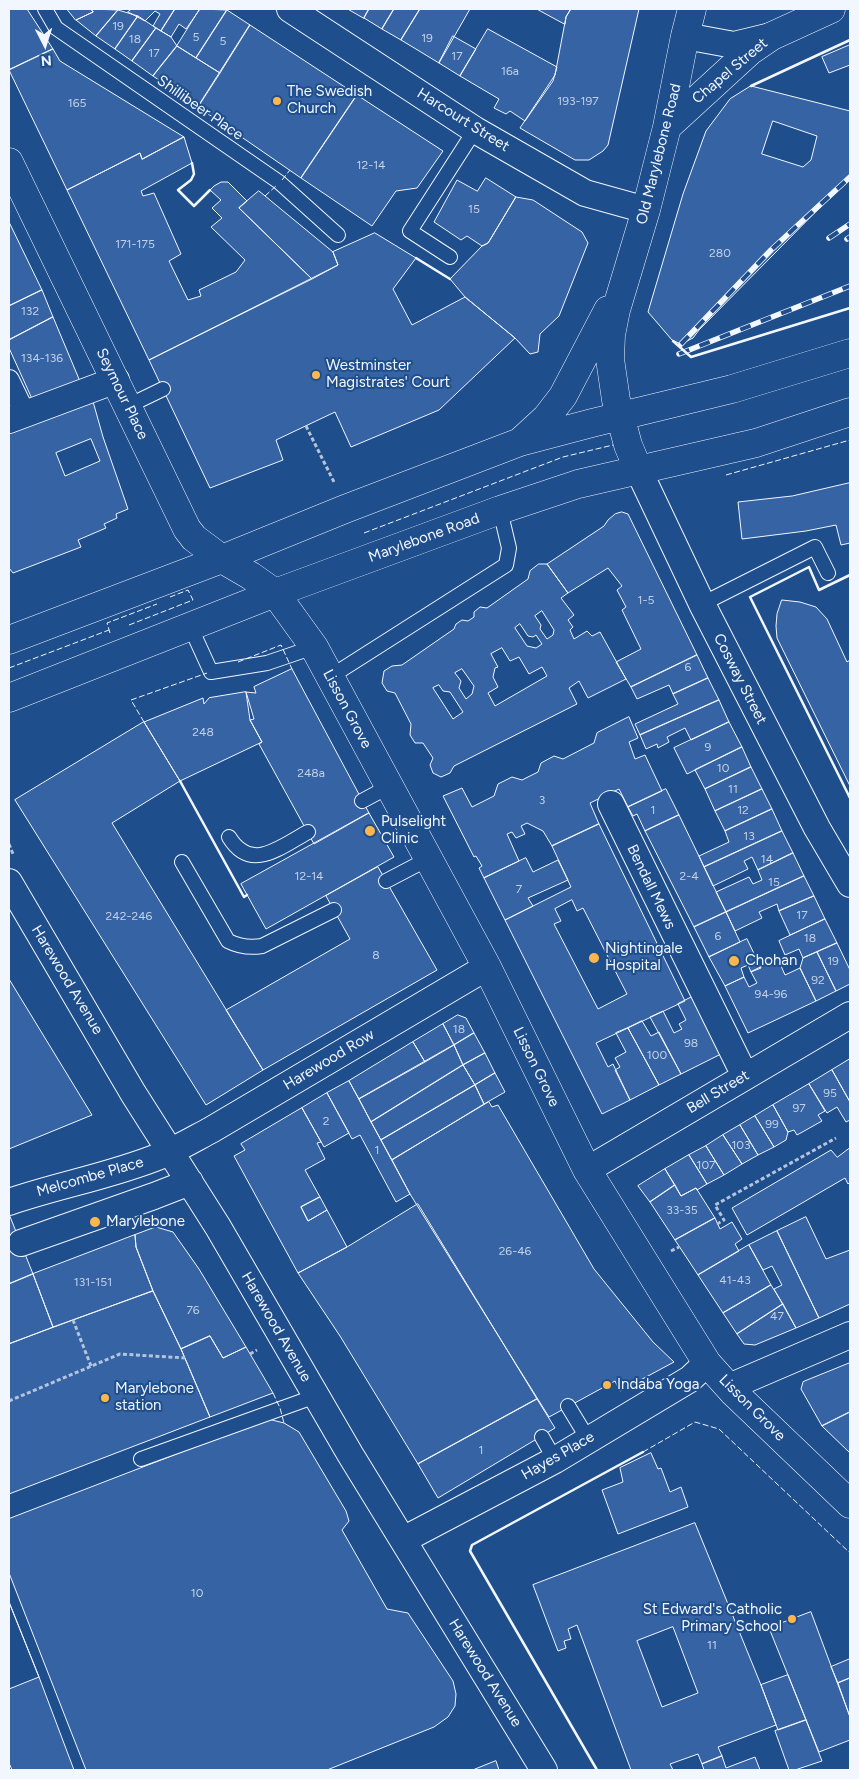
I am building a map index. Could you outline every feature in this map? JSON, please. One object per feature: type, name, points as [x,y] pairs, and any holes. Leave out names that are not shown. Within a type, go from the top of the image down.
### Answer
[{"type":"main road","name":"Old Marylebone Road","points":[[682,9],[685,36]]},
{"type":"main road","name":"Old Marylebone Road","points":[[638,469],[628,445],[620,416],[610,359],[611,335],[616,310],[646,210],[667,127],[692,9]]},
{"type":"main road","name":"Chapel Street","points":[[667,127],[750,51],[772,36],[831,9]]},
{"type":"main road","name":"Seymour Place","points":[[9,162],[190,534],[222,559],[258,580],[275,593]]},
{"type":"main road","name":"Old Marylebone Road","points":[[520,442],[546,418],[563,396],[629,270]]},
{"type":"main road","points":[[9,640],[520,442],[732,389],[850,353]]},
{"type":"main road","name":"Marylebone Road","points":[[9,698],[275,593],[500,510],[578,484],[756,443],[850,412]]},
{"type":"main road","name":"Lisson Grove","points":[[275,593],[314,647],[486,967],[587,1170],[707,1363],[729,1387],[850,1504]]},
{"type":"street","name":"Harcourt Street","points":[[290,9],[475,130],[586,193],[646,210]]},
{"type":"street","name":"Chapel Street","points":[[685,36],[734,45],[772,36]]},
{"type":"street","points":[[9,380],[17,416],[116,380]]},
{"type":"street","name":"Cosway Street","points":[[638,469],[702,604],[817,828],[850,884]]},
{"type":"street","name":"Bendall Mews","points":[[610,804],[745,1076]]},
{"type":"street","name":"Harewood Avenue","points":[[12,888],[128,1084],[190,1182],[316,1396],[544,1770]]},
{"type":"street","name":"Harewood Row","points":[[171,1151],[211,1130],[486,967]]},
{"type":"street","name":"Bell Street","points":[[587,1170],[850,1015]]},
{"type":"street","name":"Melcombe Place","points":[[9,1202],[138,1164],[171,1151]]},
{"type":"street","points":[[21,1243],[190,1182]]},
{"type":"street","points":[[729,1387],[850,1335]]},
{"type":"street","name":"Hayes Place","points":[[403,1540],[555,1460],[690,1379],[707,1363]]},
{"type":"lane","name":"Shillibeer Place","points":[[45,9],[56,28],[279,182],[338,235]]},
{"type":"lane","points":[[450,257],[410,231],[475,130]]},
{"type":"lane","points":[[128,406],[162,389]]},
{"type":"lane","points":[[330,677],[506,565],[509,548],[500,510]]},
{"type":"lane","points":[[702,604],[815,548],[828,573]]},
{"type":"lane","points":[[190,626],[211,672],[267,663],[314,647]]},
{"type":"lane","points":[[362,801],[388,787]]},
{"type":"lane","points":[[229,837],[235,848],[244,854],[255,856],[272,852],[308,832]]},
{"type":"lane","points":[[386,881],[428,859]]},
{"type":"lane","points":[[182,862],[228,941],[237,946],[254,948],[262,946],[334,910]]},
{"type":"lane","points":[[141,1459],[316,1396]]},
{"type":"lane","points":[[568,1406],[588,1439]]},
{"type":"lane","points":[[542,1436],[555,1460]]},
{"type":"path","points":[[306,426],[336,487]]},
{"type":"path","points":[[717,1224],[724,1220],[716,1205],[836,1138]]},
{"type":"path","points":[[73,1320],[91,1366]]},
{"type":"path","points":[[250,1354],[258,1350]]},
{"type":"path","points":[[9,1401],[120,1354],[185,1358]]},
{"type":"building","points":[[9,9],[27,9],[53,49],[9,70]]},
{"type":"building","points":[[67,9],[91,9],[93,12],[76,20]]},
{"type":"building","points":[[91,9],[118,10],[96,36],[76,20],[93,12]]},
{"type":"building","points":[[132,9],[175,9],[161,31],[153,26],[160,14],[155,11],[145,21],[128,12]]},
{"type":"building","points":[[175,9],[200,9],[186,29],[179,24],[171,37],[161,31]]},
{"type":"building","points":[[200,9],[227,10],[196,58],[177,46]]},
{"type":"building","points":[[348,9],[369,9],[364,18]]},
{"type":"building","points":[[369,9],[394,9],[382,29],[364,18]]},
{"type":"building","points":[[394,9],[420,9],[401,40],[382,29]]},
{"type":"building","points":[[420,9],[470,9],[439,63],[401,40]]},
{"type":"building","points":[[537,9],[571,9],[566,17],[565,24]]},
{"type":"building","points":[[571,9],[639,9],[608,145],[603,151],[589,160],[575,160],[520,128],[555,75],[566,17]]},
{"type":"building","points":[[118,10],[138,16],[115,49],[96,36]]},
{"type":"building","points":[[227,10],[250,25],[220,73],[196,58]]},
{"type":"building","points":[[138,16],[156,28],[132,61],[115,49]]},
{"type":"building","name":"The Swedish Church","points":[[250,25],[357,95],[301,178],[198,107]]},
{"type":"building","points":[[156,28],[171,37],[177,46],[153,76],[132,61]]},
{"type":"building","points":[[488,29],[557,67],[553,81],[525,121],[510,111],[506,114],[494,108],[499,99],[460,76]]},
{"type":"building","points":[[453,36],[476,49],[460,76],[439,63]]},
{"type":"building","points":[[850,45],[850,65],[829,73],[822,57]]},
{"type":"building","points":[[177,46],[220,73],[198,107],[153,76]]},
{"type":"building","points":[[53,49],[60,61],[184,137],[142,159],[140,153],[67,190],[9,70]]},
{"type":"building","points":[[751,86],[850,111],[850,173],[847,180],[693,338],[681,344],[672,340],[648,312],[683,194],[706,131],[730,99]],"holes":[[[773,121],[817,136],[811,160],[803,167],[762,154]]]},
{"type":"building","points":[[357,95],[443,151],[417,188],[396,191],[372,226],[301,178]]},
{"type":"building","points":[[184,137],[192,163],[141,191],[143,196],[154,193],[181,254],[169,261],[188,300],[201,296],[199,290],[236,272],[245,260],[211,227],[222,218],[212,208],[221,200],[210,190],[221,182],[228,182],[247,201],[239,208],[312,279],[149,360],[67,190],[140,153],[142,159]]},
{"type":"building","points":[[486,178],[516,197],[488,243],[482,246],[467,236],[461,240],[434,222],[457,180],[477,191]]},
{"type":"building","points":[[259,191],[333,252],[338,265],[312,279],[239,208]]},
{"type":"building","points":[[516,197],[533,200],[582,232],[588,243],[559,316],[540,334],[538,352],[530,354],[515,338],[465,297],[450,279],[482,246],[488,243]]},
{"type":"building","points":[[9,222],[42,290],[9,306]]},
{"type":"building","name":"Westminster Magistrates' Court","points":[[375,233],[416,258],[393,289],[412,325],[465,297],[515,338],[439,410],[351,447],[335,412],[276,440],[283,460],[210,488],[149,360],[338,265],[333,252]]},
{"type":"building","points":[[42,290],[53,317],[9,340],[9,306]]},
{"type":"building","points":[[53,317],[79,379],[78,384],[33,401],[9,348],[9,340]]},
{"type":"building","points":[[92,398],[103,437],[128,509],[116,514],[117,518],[104,524],[106,528],[78,540],[81,547],[13,573],[9,568],[9,430]],"holes":[[[91,439],[100,461],[65,476],[56,453]]]},
{"type":"building","points":[[850,483],[850,543],[841,545],[836,525],[806,531],[742,539],[738,502],[792,496]]},
{"type":"building","points":[[622,512],[628,514],[697,655],[631,687],[616,662],[641,649],[622,610],[626,607],[617,590],[622,586],[608,568],[568,593],[547,564],[604,526],[615,514]]},
{"type":"building","points":[[539,564],[547,564],[568,593],[561,598],[574,615],[568,620],[573,627],[570,630],[574,639],[587,631],[592,636],[600,632],[626,679],[588,698],[579,681],[569,688],[577,704],[454,766],[450,773],[441,777],[433,773],[430,765],[433,758],[423,743],[415,743],[410,735],[411,724],[395,693],[387,691],[382,683],[384,671],[392,666],[402,665],[454,629],[456,624],[462,620],[468,621],[474,617],[474,612],[480,607],[487,608],[528,579],[530,571]],"holes":[[[542,611],[554,630],[553,635],[547,639],[540,629],[541,625],[535,616]],[[520,624],[528,636],[533,637],[536,635],[542,644],[536,648],[527,646],[515,628]],[[502,648],[510,661],[519,657],[529,674],[542,667],[547,676],[495,706],[488,693],[498,687],[493,677],[495,668],[498,667],[491,654]],[[462,669],[474,686],[472,694],[466,699],[459,688],[461,681],[455,673]],[[439,685],[443,691],[450,692],[463,712],[453,719],[433,688]]]},
{"type":"building","points":[[782,600],[800,602],[816,607],[827,619],[847,662],[850,660],[850,786],[777,638],[777,614]]},
{"type":"building","points":[[697,655],[708,678],[673,694],[669,685],[637,699],[631,687]]},
{"type":"building","points":[[292,669],[369,813],[314,844],[259,744],[262,742],[250,720],[254,719],[246,692],[256,693],[254,687]]},
{"type":"building","points":[[708,678],[719,700],[640,735],[635,724],[678,704],[673,694]]},
{"type":"building","points":[[246,692],[250,720],[262,742],[180,781],[144,722],[203,698],[204,704],[209,698]]},
{"type":"building","points":[[719,700],[729,722],[691,740],[685,728],[667,737],[669,742],[658,748],[657,744],[646,749],[640,735]]},
{"type":"building","points":[[629,717],[638,738],[629,742],[635,759],[645,755],[662,791],[628,807],[619,789],[590,803],[599,824],[552,846],[543,831],[527,823],[521,826],[525,834],[516,838],[512,832],[507,834],[519,861],[484,878],[479,868],[482,866],[476,856],[474,857],[443,796],[462,788],[472,807],[494,796],[498,784],[512,777],[522,780],[538,772],[541,763],[554,756],[563,759],[594,743],[597,733]]},
{"type":"building","points":[[144,722],[180,781],[112,823],[263,1070],[206,1105],[15,800]]},
{"type":"building","points":[[729,722],[742,747],[687,774],[674,748]]},
{"type":"building","points":[[742,747],[751,767],[705,789],[695,770]]},
{"type":"building","points":[[751,767],[762,789],[715,811],[705,789]]},
{"type":"building","points":[[666,789],[679,815],[645,831],[637,814],[633,816],[628,807]]},
{"type":"building","points":[[762,789],[772,809],[725,831],[715,811]]},
{"type":"building","points":[[772,809],[782,831],[704,867],[699,856],[729,842],[725,831]]},
{"type":"building","points":[[369,813],[394,857],[266,929],[241,884]]},
{"type":"building","name":"Nightingale Hospital","points":[[679,815],[726,912],[694,927],[645,831]]},
{"type":"building","points":[[599,824],[685,1001],[596,1043],[608,1067],[613,1064],[630,1100],[602,1114],[505,920],[571,887],[552,846]],"holes":[[[572,900],[577,911],[583,908],[627,994],[598,1009],[554,924],[561,921],[555,909]]]},
{"type":"building","points":[[782,831],[793,853],[758,870],[752,857],[744,861],[748,869],[713,886],[704,867]]},
{"type":"building","points":[[793,853],[804,876],[726,912],[716,892],[749,877],[753,884],[762,880],[758,870]]},
{"type":"building","points":[[526,858],[533,872],[558,860],[568,880],[528,898],[533,906],[505,920],[484,878]]},
{"type":"building","points":[[378,867],[437,970],[263,1070],[226,1010],[350,939],[326,896]]},
{"type":"building","points":[[804,876],[814,896],[779,911],[777,904],[759,912],[762,918],[735,931],[726,912]]},
{"type":"building","points":[[814,896],[825,919],[790,935],[779,911]]},
{"type":"building","points":[[726,912],[740,942],[709,957],[694,927]]},
{"type":"building","points":[[825,919],[837,943],[803,958],[799,949],[785,955],[779,941]]},
{"type":"building","name":"Chohan","points":[[747,939],[761,968],[751,972],[748,965],[741,968],[744,977],[725,986],[709,957]]},
{"type":"building","points":[[837,943],[850,970],[850,984],[836,991],[817,952]]},
{"type":"building","points":[[817,952],[836,991],[816,1001],[800,968],[803,958]]},
{"type":"building","points":[[778,959],[785,975],[800,968],[816,1001],[748,1033],[725,986],[744,977],[749,987],[757,983],[751,972]]},
{"type":"building","points":[[9,979],[92,1115],[9,1149]]},
{"type":"building","points":[[692,997],[723,1053],[681,1074],[650,1017],[663,1011],[674,1033],[682,1029],[679,1024],[686,1020],[678,1004]]},
{"type":"building","points":[[458,1015],[466,1018],[474,1033],[454,1045],[443,1024]]},
{"type":"building","points":[[642,1021],[651,1036],[659,1032],[681,1074],[659,1085],[628,1028]]},
{"type":"building","points":[[443,1024],[454,1045],[425,1062],[413,1042]]},
{"type":"building","points":[[628,1028],[659,1085],[630,1100],[615,1070],[620,1067],[615,1058],[626,1052],[616,1033]]},
{"type":"building","points":[[474,1033],[485,1053],[463,1065],[454,1045]]},
{"type":"building","points":[[413,1042],[425,1062],[359,1099],[349,1081]]},
{"type":"building","points":[[454,1045],[463,1065],[371,1122],[359,1099]]},
{"type":"building","points":[[485,1053],[495,1073],[475,1085],[463,1065]]},
{"type":"building","points":[[850,1059],[850,1102],[832,1070]]},
{"type":"building","points":[[463,1065],[475,1085],[381,1140],[371,1122]]},
{"type":"building","points":[[832,1070],[850,1102],[850,1120],[846,1122],[837,1107],[827,1113],[809,1084]]},
{"type":"building","points":[[495,1073],[505,1092],[484,1104],[475,1085]]},
{"type":"building","points":[[349,1081],[410,1194],[396,1202],[360,1135],[352,1139],[327,1093]]},
{"type":"building","points":[[809,1084],[825,1111],[818,1115],[822,1121],[797,1135],[794,1130],[788,1132],[773,1105]]},
{"type":"building","points":[[475,1085],[484,1104],[392,1160],[381,1140]]},
{"type":"building","points":[[327,1093],[349,1133],[324,1147],[302,1108]]},
{"type":"building","points":[[489,1102],[492,1107],[498,1105],[594,1269],[653,1342],[674,1362],[620,1391],[615,1381],[549,1417],[410,1194],[392,1160]]},
{"type":"building","points":[[773,1105],[788,1132],[786,1140],[774,1147],[755,1116]]},
{"type":"building","points":[[302,1108],[321,1142],[317,1143],[325,1159],[305,1170],[320,1197],[301,1207],[308,1221],[327,1210],[347,1247],[298,1273],[234,1156],[245,1150],[241,1144]]},
{"type":"building","points":[[755,1116],[774,1147],[758,1155],[740,1125]]},
{"type":"building","points":[[740,1125],[758,1155],[742,1164],[723,1135]]},
{"type":"building","points":[[723,1135],[742,1164],[724,1175],[706,1146]]},
{"type":"building","points":[[706,1146],[724,1175],[707,1184],[689,1155]]},
{"type":"building","points":[[850,1148],[850,1182],[848,1184],[845,1178],[747,1235],[732,1208],[831,1150],[837,1157]]},
{"type":"building","points":[[689,1155],[707,1184],[681,1196],[665,1169]]},
{"type":"building","points":[[665,1169],[675,1185],[650,1202],[638,1186]]},
{"type":"building","points":[[675,1185],[681,1196],[696,1188],[715,1218],[675,1240],[650,1202]]},
{"type":"building","points":[[320,1197],[327,1210],[308,1221],[301,1207]]},
{"type":"building","points":[[418,1204],[537,1399],[418,1464],[340,1336],[298,1273],[347,1247]]},
{"type":"building","points":[[9,1214],[33,1274],[9,1284]]},
{"type":"building","points":[[806,1217],[826,1259],[850,1250],[850,1304],[819,1318],[777,1231]]},
{"type":"building","points":[[715,1218],[720,1229],[732,1222],[742,1239],[735,1244],[739,1251],[698,1275],[675,1240]]},
{"type":"building","points":[[156,1227],[173,1232],[199,1269],[246,1347],[223,1358],[210,1336],[181,1349],[153,1291],[136,1247],[135,1235]]},
{"type":"building","points":[[777,1231],[819,1318],[796,1328],[774,1289],[782,1285],[772,1266],[763,1270],[749,1245]]},
{"type":"building","points":[[135,1235],[136,1247],[153,1291],[53,1327],[33,1274]]},
{"type":"building","points":[[749,1245],[771,1285],[723,1313],[698,1275]]},
{"type":"building","points":[[33,1274],[53,1327],[9,1344],[9,1284]]},
{"type":"building","points":[[771,1285],[783,1304],[737,1334],[723,1313]]},
{"type":"building","name":"Marylebone station","points":[[153,1291],[181,1349],[210,1417],[9,1494],[9,1344]]},
{"type":"building","points":[[783,1304],[796,1328],[755,1345],[744,1344],[737,1334]]},
{"type":"building","points":[[210,1336],[223,1358],[246,1347],[273,1393],[210,1417],[181,1349]]},
{"type":"building","points":[[850,1363],[850,1412],[822,1426],[801,1389],[803,1382]]},
{"type":"building","points":[[537,1399],[555,1428],[438,1498],[418,1464]]},
{"type":"building","points":[[850,1412],[850,1453],[822,1426]]},
{"type":"building","points":[[268,1419],[284,1423],[299,1432],[346,1511],[349,1521],[342,1530],[387,1609],[408,1613],[453,1681],[456,1694],[455,1706],[448,1717],[434,1727],[327,1770],[86,1770],[9,1573],[9,1519]]},
{"type":"building","points":[[651,1453],[658,1469],[661,1468],[670,1492],[681,1487],[688,1507],[618,1534],[602,1490],[623,1482],[620,1468]]},
{"type":"building","points":[[695,1523],[776,1725],[718,1747],[722,1756],[702,1764],[698,1754],[670,1764],[673,1770],[631,1770],[577,1625],[568,1629],[571,1639],[564,1641],[566,1648],[558,1651],[533,1585]],"holes":[[[673,1627],[698,1693],[662,1707],[637,1641]]]},
{"type":"building","points":[[9,1602],[39,1677],[9,1689]]},
{"type":"building","points":[[9,1602],[74,1770],[12,1770],[9,1763]]},
{"type":"building","points":[[811,1612],[850,1717],[850,1740],[819,1752],[769,1628]]},
{"type":"building","points":[[850,1659],[850,1678],[838,1683],[831,1667]]},
{"type":"building","points":[[788,1675],[806,1720],[778,1730],[761,1685]]},
{"type":"building","points":[[850,1678],[850,1717],[838,1683]]},
{"type":"building","points":[[806,1720],[822,1761],[795,1770],[789,1770],[775,1731]]},
{"type":"building","points":[[722,1756],[726,1768],[755,1757],[760,1770],[704,1770],[702,1764]]},
{"type":"building","points":[[496,1761],[499,1770],[473,1770]]},
{"type":"railway","points":[[681,344],[771,250],[850,177]]},
{"type":"railway","points":[[829,238],[850,224]]},
{"type":"railway","points":[[679,354],[850,286]]},
{"type":"fence","points":[[282,180],[290,170]]},
{"type":"fence","points":[[265,196],[277,185]]},
{"type":"fence","points":[[726,475],[850,440]]},
{"type":"fence","points":[[364,533],[563,457],[613,445]]},
{"type":"fence","points":[[129,625],[193,600],[188,590],[170,597]]},
{"type":"fence","points":[[110,633],[107,623],[157,604]]},
{"type":"fence","points":[[9,668],[109,630]]},
{"type":"fence","points":[[238,662],[281,645],[292,669]]},
{"type":"fence","points":[[144,722],[131,700],[207,673]]},
{"type":"fence","points":[[273,1393],[284,1423]]},
{"type":"fence","points":[[643,1452],[695,1422],[719,1429],[850,1553]]},
{"type":"wall","points":[[751,86],[850,40]]},
{"type":"wall","points":[[192,163],[194,174],[191,180],[178,190],[194,206],[210,190]]},
{"type":"wall","points":[[416,258],[450,279]]},
{"type":"wall","points":[[673,341],[691,357],[850,308]]},
{"type":"wall","points":[[850,575],[819,590],[809,567],[750,597],[850,798]]},
{"type":"wall","points":[[180,781],[244,897],[247,895]]},
{"type":"wall","points":[[597,1770],[470,1551],[472,1545],[643,1452]]},
{"type":"place","name":"The Swedish Church","points":[[277,101]]},
{"type":"place","name":"Westminster Magistrates' Court","points":[[316,375]]},
{"type":"place","name":"Pulselight Clinic","points":[[370,831]]},
{"type":"place","name":"Nightingale Hospital","points":[[594,958]]},
{"type":"place","name":"Chohan","points":[[734,961]]},
{"type":"place","name":"Marylebone","points":[[95,1222]]},
{"type":"place","name":"Indaba Yoga","points":[[607,1385]]},
{"type":"place","name":"Marylebone station","points":[[105,1398]]},
{"type":"place","name":"St Edward's Catholic Primary School","points":[[792,1619]]}]
